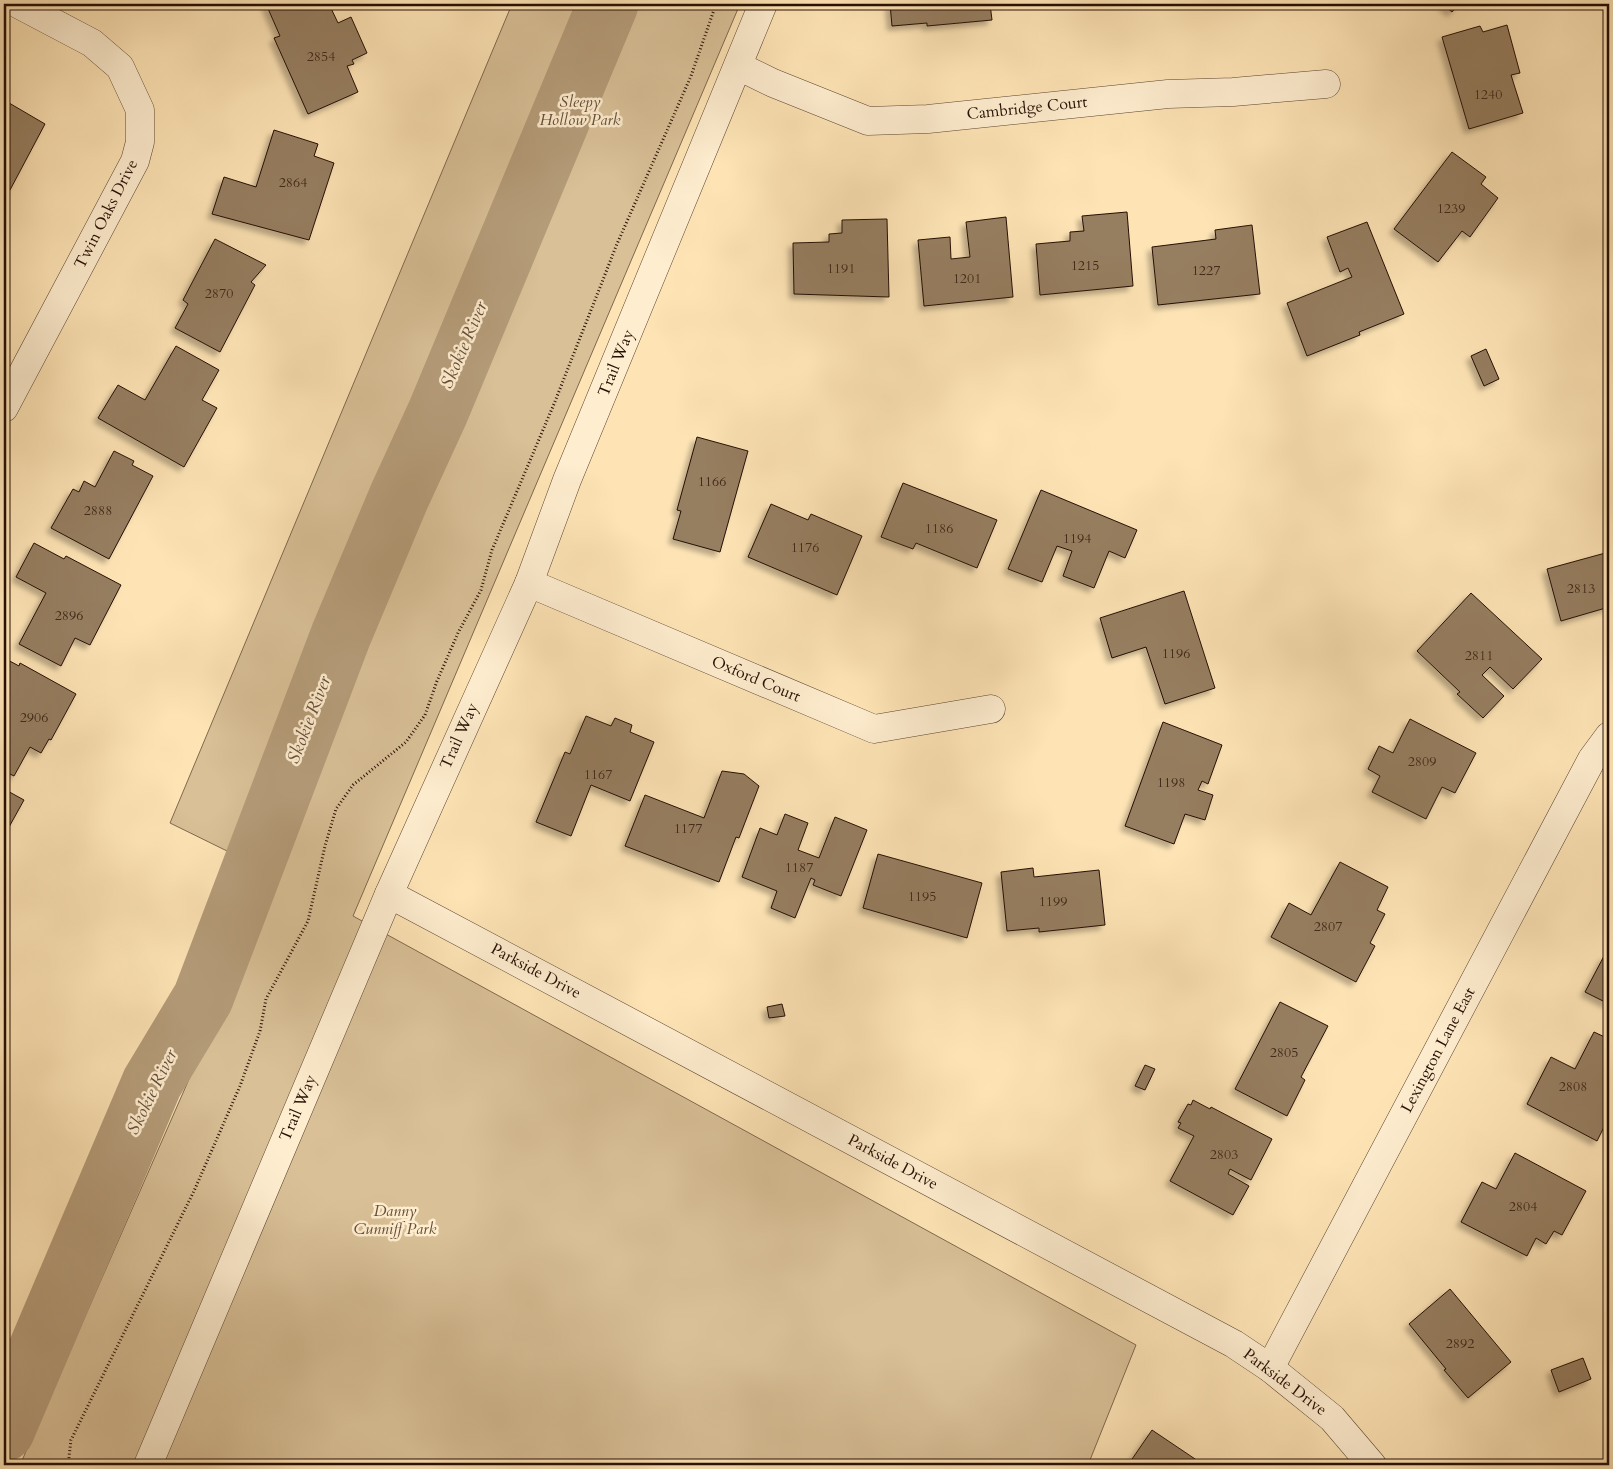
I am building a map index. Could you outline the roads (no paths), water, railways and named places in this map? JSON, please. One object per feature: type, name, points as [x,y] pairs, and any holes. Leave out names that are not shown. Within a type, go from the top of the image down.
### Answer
[{"type":"street","name":"Twin Oaks Drive","points":[[4,408],[135,161],[140,142],[140,110],[120,67],[92,43],[18,4]]},
{"type":"street","name":"Trail Way","points":[[148,1465],[389,894],[529,583],[567,480],[762,4]]},
{"type":"street","name":"Cambridge Court","points":[[738,66],[773,83],[868,120],[928,118],[1168,94],[1233,92],[1326,84]]},
{"type":"street","name":"Oxford Court","points":[[529,583],[874,729],[991,710]]},
{"type":"street","name":"Lexington Lane East","points":[[1270,1368],[1592,759],[1609,736]]},
{"type":"street","name":"Parkside Drive","points":[[389,894],[1234,1344],[1270,1368],[1332,1418],[1372,1465]]},
{"type":"waterway","name":"Skokie River","points":[[4,1431],[152,1083],[203,998],[341,635],[399,497],[438,412],[608,4]]},
{"type":"park label","name":"Sleepy Hollow Park","points":[[580,111]]},
{"type":"park label","name":"Danny Cunniff Park","points":[[395,1220]]}]
